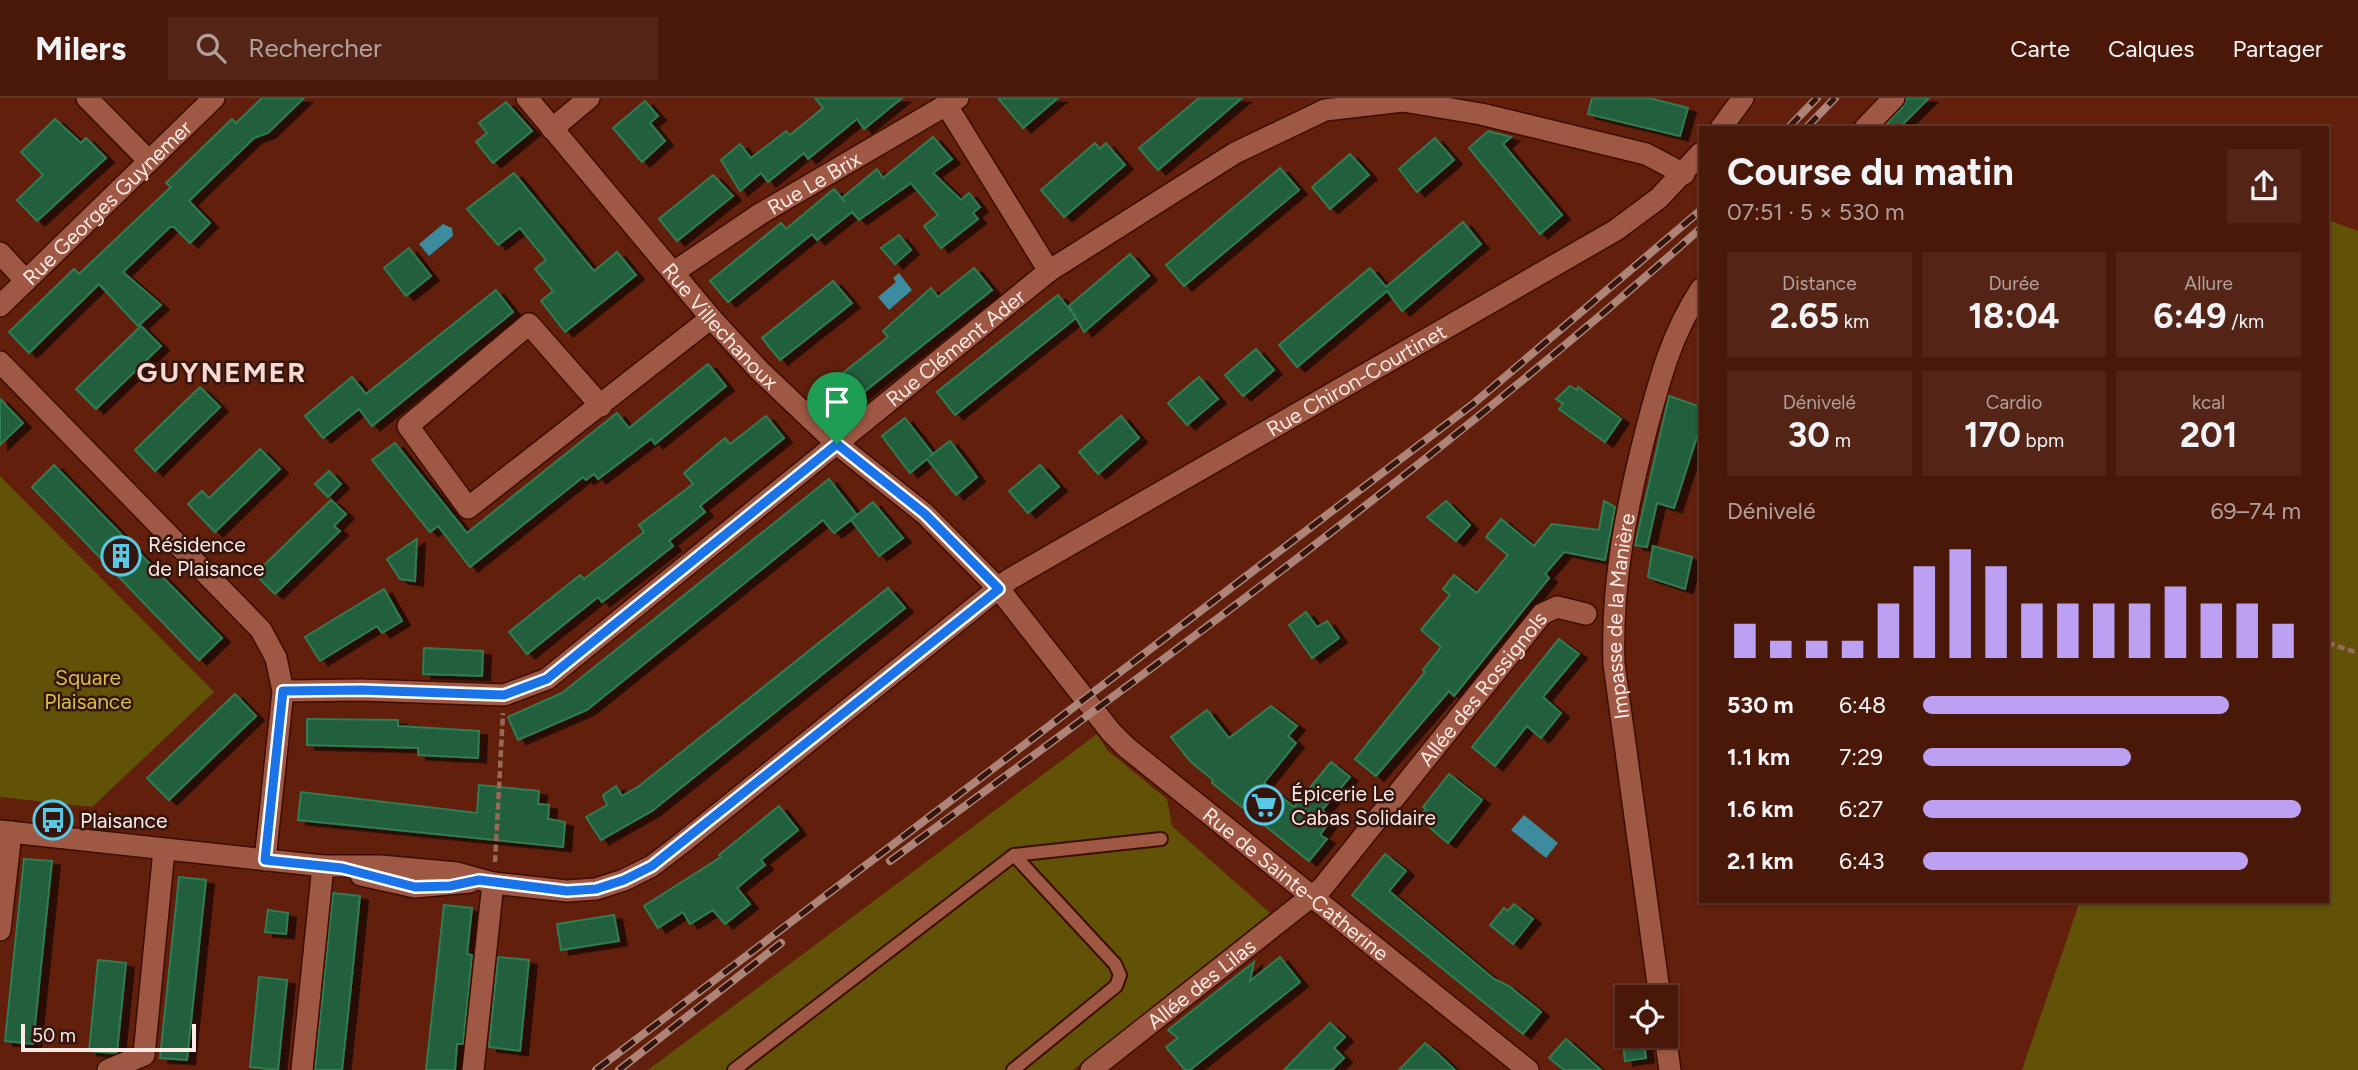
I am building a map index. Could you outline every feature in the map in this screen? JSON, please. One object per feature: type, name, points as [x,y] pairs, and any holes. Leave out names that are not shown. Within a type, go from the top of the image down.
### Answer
[{"type":"street","points":[[87,98],[149,161]]},
{"type":"street","name":"Rue Georges Guynemer","points":[[0,306],[214,98]]},
{"type":"street","name":"Rue Villechanoux","points":[[527,98],[711,318],[759,370],[837,444],[925,514],[999,589],[1076,687]]},
{"type":"street","points":[[552,129],[589,98]]},
{"type":"street","points":[[1722,126],[1743,98]]},
{"type":"street","points":[[1867,126],[1894,98]]},
{"type":"street","name":"Rue Clément Ader","points":[[283,691],[361,690],[504,695],[547,679],[1049,271],[1235,153],[1325,110],[1361,101],[1483,106],[1646,154],[1684,174]]},
{"type":"street","points":[[953,102],[1049,271]]},
{"type":"street","name":"Rue Le Brix","points":[[674,272],[760,214],[953,102]]},
{"type":"street","name":"Rue Chiron-Courtinet","points":[[6,831],[333,867],[380,866],[431,870],[457,873],[486,881],[567,891],[596,889],[624,880],[652,866],[999,589],[1077,538],[1616,230],[1659,198],[1699,155]]},
{"type":"street","points":[[0,253],[26,281]]},
{"type":"street","name":"Impasse de la Manière","points":[[1658,985],[1616,677],[1613,630],[1630,493],[1666,356],[1685,314],[1699,292]]},
{"type":"street","points":[[601,406],[529,324],[408,426],[468,508],[601,406],[711,318]]},
{"type":"street","points":[[0,362],[261,630],[275,658],[283,691],[265,860]]},
{"type":"street","name":"Allée des Rossignols","points":[[1312,897],[1542,614],[1557,607],[1586,614]]},
{"type":"street","name":"Rue de Sainte-Catherine","points":[[1076,687],[1126,747],[1517,1067]]},
{"type":"street","points":[[0,930],[6,831]]},
{"type":"street","points":[[108,1070],[144,1055],[164,850]]},
{"type":"street","points":[[302,1070],[333,867]]},
{"type":"street","points":[[473,1070],[486,881]]},
{"type":"street","name":"Allée des Lilas","points":[[1095,1068],[1312,897]]},
{"type":"street","points":[[1667,1048],[1670,1070]]},
{"type":"lane","points":[[734,1070],[1014,855],[1161,839]]},
{"type":"lane","points":[[1013,1070],[1116,986],[1120,975],[1115,964],[1014,855]]},
{"type":"path","points":[[2329,643],[2358,653]]},
{"type":"path","points":[[486,881],[504,695]]},
{"type":"green space","points":[[2329,220],[2358,231],[2358,1070],[2022,1070],[2079,903],[2329,903]]},
{"type":"green space","name":"Square Plaisance","points":[[0,476],[214,692],[92,807],[0,797]]},
{"type":"green space","points":[[1097,734],[1108,751],[1167,799],[1172,826],[1270,913],[1073,1070],[648,1070]]},
{"type":"water","points":[[443,224],[452,228],[453,236],[429,256],[419,244]]},
{"type":"water","points":[[899,273],[912,290],[889,310],[878,297],[896,282],[893,278]]},
{"type":"water","points":[[1524,815],[1558,843],[1546,858],[1511,830]]},
{"type":"building","points":[[262,98],[304,98],[268,133],[254,138],[189,201],[210,223],[190,243],[174,227],[170,227],[123,272],[161,305],[138,326],[99,284],[29,353],[9,332],[74,269],[79,274],[171,187],[166,183],[232,119],[236,123]]},
{"type":"building","points":[[815,98],[902,98],[864,129],[857,119],[808,159],[804,153],[768,182],[761,173],[740,191],[721,160],[740,144],[751,158],[786,131],[790,135],[823,108]]},
{"type":"building","points":[[998,98],[1058,98],[1023,128]]},
{"type":"building","points":[[1199,98],[1242,98],[1158,170],[1139,148]]},
{"type":"building","points":[[1592,98],[1649,98],[1688,108],[1680,136],[1588,114]]},
{"type":"building","points":[[1907,98],[1929,98],[1901,126],[1885,126],[1903,107]]},
{"type":"building","points":[[645,101],[658,116],[650,123],[665,141],[642,162],[613,128]]},
{"type":"building","points":[[506,102],[532,131],[493,163],[476,142],[487,133],[479,123]]},
{"type":"building","points":[[55,119],[81,143],[86,138],[106,158],[37,221],[17,200],[43,175],[21,152]]},
{"type":"building","points":[[1488,131],[1511,137],[1503,144],[1562,215],[1540,234],[1469,148]]},
{"type":"building","points":[[933,137],[952,159],[933,173],[961,200],[969,193],[980,207],[973,213],[978,219],[941,248],[924,226],[938,215],[911,183],[859,220],[852,212],[817,240],[812,234],[728,302],[710,281],[781,223],[786,229],[834,189],[845,202],[842,198],[877,169],[883,178]]},
{"type":"building","points":[[1435,138],[1454,160],[1417,192],[1399,169]]},
{"type":"building","points":[[1095,143],[1100,149],[1106,143],[1125,165],[1064,217],[1041,190]]},
{"type":"building","points":[[1350,154],[1369,175],[1330,209],[1312,187]]},
{"type":"building","points":[[1280,168],[1299,190],[1184,286],[1166,265]]},
{"type":"building","points":[[514,173],[594,271],[617,252],[636,275],[565,332],[541,301],[553,291],[535,269],[546,260],[520,228],[498,245],[467,209]]},
{"type":"building","points":[[713,175],[733,196],[677,241],[659,219]]},
{"type":"building","points":[[1463,222],[1481,244],[1402,311],[1387,291],[1297,367],[1279,345],[1370,268],[1386,287]]},
{"type":"building","points":[[899,235],[911,250],[895,264],[881,248]]},
{"type":"building","points":[[409,248],[431,276],[406,296],[384,268]]},
{"type":"building","points":[[1130,254],[1149,276],[1084,332],[1069,306]]},
{"type":"building","points":[[974,268],[992,290],[835,415],[818,393],[888,337],[883,331],[931,288],[938,297]]},
{"type":"building","points":[[833,281],[852,303],[780,360],[762,338]]},
{"type":"building","points":[[496,290],[513,312],[372,426],[359,409],[323,438],[305,416],[352,377],[366,394]]},
{"type":"building","points":[[1058,295],[1076,318],[955,415],[937,392]]},
{"type":"building","points":[[141,326],[161,346],[96,409],[76,389]]},
{"type":"building","points":[[1256,349],[1274,370],[1243,396],[1225,375]]},
{"type":"building","points":[[708,364],[726,386],[655,444],[651,439],[598,479],[594,474],[586,480],[583,477],[470,567],[438,526],[430,532],[372,460],[395,443],[467,533],[617,413],[629,428]]},
{"type":"building","points":[[1199,377],[1218,399],[1187,425],[1168,403]]},
{"type":"building","points":[[1570,386],[1577,390],[1578,387],[1621,419],[1605,442],[1559,409],[1563,404],[1556,399]]},
{"type":"building","points":[[200,387],[220,407],[155,471],[135,450]]},
{"type":"building","points":[[1669,396],[1699,406],[1699,430],[1674,508],[1657,503],[1647,547],[1635,545]]},
{"type":"building","points":[[0,399],[23,423],[0,445]]},
{"type":"building","points":[[766,416],[784,438],[700,506],[705,512],[669,541],[673,546],[602,602],[598,597],[527,654],[509,632],[580,575],[584,579],[644,532],[639,525],[693,484],[684,473],[725,438],[730,444]]},
{"type":"building","points":[[1121,416],[1139,438],[1098,474],[1079,452]]},
{"type":"building","points":[[905,418],[933,454],[950,441],[977,477],[956,495],[927,459],[910,473],[882,436]]},
{"type":"building","points":[[260,449],[280,469],[215,532],[188,504],[202,491],[209,498]]},
{"type":"building","name":"Résidence de Plaisance","points":[[54,465],[222,638],[199,660],[32,487]]},
{"type":"building","points":[[1040,465],[1059,487],[1028,513],[1009,491]]},
{"type":"building","points":[[329,471],[341,484],[328,497],[315,484]]},
{"type":"building","points":[[829,479],[857,515],[834,533],[823,520],[587,710],[518,740],[508,717],[562,693]]},
{"type":"building","points":[[331,500],[346,514],[334,526],[340,531],[275,594],[255,574]]},
{"type":"building","points":[[1446,501],[1470,525],[1456,541],[1427,517]]},
{"type":"building","points":[[1604,501],[1615,507],[1605,560],[1564,552],[1545,574],[1549,578],[1454,696],[1449,691],[1376,776],[1355,759],[1425,672],[1423,670],[1441,647],[1421,630],[1450,595],[1443,589],[1454,575],[1477,593],[1508,555],[1486,537],[1501,519],[1534,546],[1552,524],[1599,530]]},
{"type":"building","points":[[873,502],[903,538],[879,556],[851,520]]},
{"type":"building","points":[[417,539],[415,581],[400,579],[387,559]]},
{"type":"building","points":[[1653,546],[1692,557],[1685,589],[1648,577]]},
{"type":"building","points":[[888,588],[905,608],[652,811],[601,840],[586,817],[607,805],[603,795],[616,786],[622,796],[639,786]]},
{"type":"building","points":[[384,589],[402,621],[382,633],[377,626],[320,661],[305,637]]},
{"type":"building","points":[[1306,612],[1317,627],[1327,621],[1339,638],[1312,658],[1289,625]]},
{"type":"building","points":[[1559,639],[1579,654],[1543,697],[1561,713],[1541,738],[1527,726],[1495,766],[1472,747]]},
{"type":"building","points":[[424,648],[483,651],[482,676],[423,674]]},
{"type":"building","points":[[235,694],[256,716],[169,800],[147,778]]},
{"type":"building","points":[[1271,706],[1297,726],[1288,736],[1296,743],[1264,783],[1294,807],[1331,762],[1350,777],[1322,810],[1332,818],[1320,835],[1327,839],[1309,861],[1212,783],[1213,780],[1191,762],[1171,737],[1207,710],[1229,738]]},
{"type":"building","points":[[307,719],[398,720],[398,726],[479,731],[478,758],[418,755],[418,748],[307,745]]},
{"type":"building","points":[[1449,774],[1482,800],[1448,843],[1418,818],[1426,809],[1423,807]]},
{"type":"building","points":[[479,785],[539,791],[538,804],[549,805],[548,819],[565,822],[563,847],[298,820],[301,792],[477,813]]},
{"type":"building","points":[[779,806],[798,830],[761,860],[765,865],[737,888],[750,904],[725,924],[713,910],[690,924],[683,912],[658,928],[644,906],[721,857],[719,855]]},
{"type":"building","points":[[1385,854],[1406,871],[1389,891],[1494,979],[1509,986],[1541,1012],[1523,1034],[1352,895]]},
{"type":"building","points":[[24,859],[52,861],[33,1044],[5,1041]]},
{"type":"building","points":[[179,877],[206,880],[187,1060],[160,1058]]},
{"type":"building","points":[[333,893],[360,896],[351,986],[342,1070],[315,1070]]},
{"type":"building","points":[[1514,904],[1533,919],[1513,944],[1490,925],[1504,908],[1508,911]]},
{"type":"building","points":[[444,905],[472,908],[467,954],[472,955],[463,1044],[457,1044],[455,1070],[426,1070]]},
{"type":"building","points":[[268,910],[288,913],[286,934],[265,932]]},
{"type":"building","points":[[614,915],[619,941],[561,950],[557,924]]},
{"type":"building","points":[[498,957],[529,960],[520,1051],[489,1047]]},
{"type":"building","points":[[1280,957],[1300,982],[1190,1070],[1185,1070],[1166,1047],[1178,1038],[1168,1030],[1254,962],[1250,981]]},
{"type":"building","points":[[98,960],[126,963],[117,1052],[114,1053],[89,1051]]},
{"type":"building","points":[[259,977],[287,980],[278,1070],[250,1067]]},
{"type":"building","points":[[1330,1023],[1345,1037],[1334,1048],[1344,1058],[1332,1070],[1284,1070]]},
{"type":"building","points":[[1566,1039],[1601,1070],[1564,1070],[1549,1058]]},
{"type":"building","points":[[1425,1043],[1436,1052],[1455,1070],[1399,1070]]},
{"type":"building","points":[[1623,1048],[1645,1048],[1646,1058],[1625,1061]]},
{"type":"railway","points":[[1790,126],[1817,98]]},
{"type":"railway","points":[[1808,126],[1835,98]]},
{"type":"railway","points":[[596,1070],[1473,404],[1699,212]]},
{"type":"railway","points":[[890,861],[1200,632],[1405,475],[1505,395],[1699,230]]},
{"type":"railway","points":[[619,1070],[781,943]]},
{"type":"place","name":"Résidence de Plaisance","points":[[121,556]]},
{"type":"place","name":"Épicerie Le Cabas Solidaire","points":[[1264,805]]},
{"type":"place","name":"Plaisance","points":[[53,820]]},
{"type":"district","name":"GUYNEMER","points":[[222,372]]},
{"type":"route","points":[[837,444],[925,514],[999,589],[652,866],[624,880],[596,889],[567,891],[479,880],[450,886],[415,887],[342,868],[265,860],[283,691],[361,690],[504,695],[547,679],[837,444]]}]
